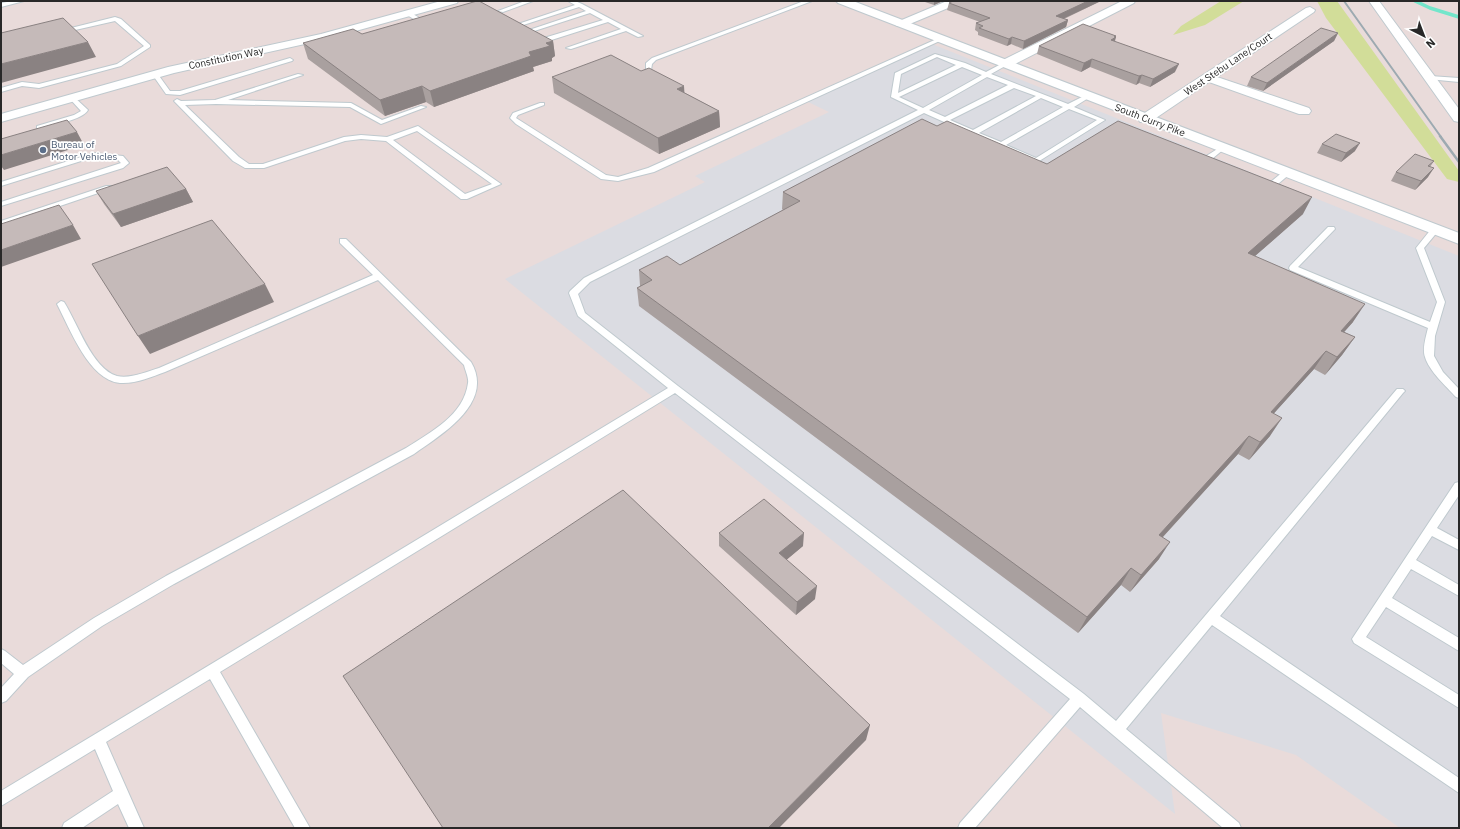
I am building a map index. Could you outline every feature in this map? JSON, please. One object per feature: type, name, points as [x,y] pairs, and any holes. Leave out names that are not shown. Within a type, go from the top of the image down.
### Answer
[{"type":"main road","name":"South Curry Pike","points":[[842,1],[1459,239]]},
{"type":"street","name":"Constitution Way","points":[[1,118],[155,74],[322,37],[453,1]]},
{"type":"street","points":[[901,24],[956,1]]},
{"type":"street","points":[[1005,64],[1130,1]]},
{"type":"street","points":[[1374,1],[1459,118]]},
{"type":"street","name":"West Stebu Lane/Court","points":[[1145,119],[1310,10]]},
{"type":"street","points":[[1209,78],[1304,110]]},
{"type":"lane","points":[[1,5],[20,1]]},
{"type":"lane","points":[[501,11],[530,1]]},
{"type":"lane","points":[[572,1],[640,36]]},
{"type":"lane","points":[[649,69],[649,63],[654,59],[809,1]]},
{"type":"lane","points":[[580,5],[512,27],[540,42],[608,20]]},
{"type":"lane","points":[[523,33],[591,11]]},
{"type":"lane","points":[[407,26],[422,21],[410,14]]},
{"type":"lane","points":[[1,90],[22,84],[39,86],[119,65],[148,46],[119,20],[115,19],[53,34]]},
{"type":"lane","points":[[569,48],[626,29]]},
{"type":"lane","points":[[542,104],[515,114],[513,118],[518,123],[604,177],[618,179],[651,170],[941,39]]},
{"type":"lane","points":[[937,55],[1102,120],[1036,161],[894,97],[898,73],[937,55]]},
{"type":"lane","points":[[168,93],[188,92],[290,60]]},
{"type":"lane","points":[[894,97],[963,64]]},
{"type":"lane","points":[[1005,64],[923,110],[587,280],[574,294],[581,314],[675,388],[1079,698],[1234,828]]},
{"type":"lane","points":[[155,74],[168,93],[236,159],[248,166],[264,166],[344,139],[361,137],[388,139],[418,128],[497,184],[464,197],[388,139]]},
{"type":"lane","points":[[216,102],[300,75]]},
{"type":"lane","points":[[1430,78],[1459,80]]},
{"type":"lane","points":[[945,120],[1014,85]]},
{"type":"lane","points":[[973,133],[1041,96]]},
{"type":"lane","points":[[1001,145],[1088,96]]},
{"type":"lane","points":[[39,127],[76,116],[84,112],[85,110],[72,98]]},
{"type":"lane","points":[[180,103],[216,102],[351,105],[381,122],[423,107]]},
{"type":"lane","points":[[1212,170],[1203,166],[1203,162],[1222,148]]},
{"type":"lane","points":[[1,184],[94,155],[120,158],[125,163],[120,166],[1,204]]},
{"type":"lane","points":[[1256,188],[1269,187],[1287,173]]},
{"type":"lane","points":[[1,224],[118,185]]},
{"type":"lane","points":[[1331,229],[1293,268],[1432,327]]},
{"type":"lane","points":[[1435,230],[1420,248],[1441,302],[1432,327],[1429,356],[1440,374],[1459,395]]},
{"type":"lane","points":[[1,696],[23,673],[98,622],[170,580],[410,451],[446,427],[466,405],[473,382],[468,364],[343,241]]},
{"type":"lane","points":[[61,304],[93,362],[101,372],[114,379],[134,378],[162,370],[379,276]]},
{"type":"lane","points":[[1,799],[675,388]]},
{"type":"lane","points":[[1117,730],[1400,391]]},
{"type":"lane","points":[[1459,486],[1454,503],[1430,530],[1358,639],[1459,702]]},
{"type":"lane","points":[[1430,530],[1459,545]]},
{"type":"lane","points":[[1409,562],[1459,591]]},
{"type":"lane","points":[[1384,600],[1459,645]]},
{"type":"lane","points":[[1212,617],[1459,786]]},
{"type":"lane","points":[[1,655],[23,673]]},
{"type":"lane","points":[[212,670],[303,828]]},
{"type":"lane","points":[[965,828],[1079,698]]},
{"type":"lane","points":[[98,739],[137,828]]},
{"type":"lane","points":[[69,828],[121,794]]},
{"type":"shaded area","points":[[932,44],[1459,256],[1459,828],[1400,828],[1296,755],[1161,713],[1175,814],[505,279],[705,182],[695,176],[829,112],[806,101]]},
{"type":"green space","points":[[1221,1],[1244,1],[1205,25],[1173,35],[1181,26]]},
{"type":"green space","points":[[1317,1],[1337,1],[1459,171],[1459,182],[1447,179],[1326,18]]},
{"type":"building","points":[[477,1],[553,41],[546,43],[550,46],[529,52],[531,56],[430,91],[422,86],[380,100],[303,43],[353,29],[362,34]]},
{"type":"building","points":[[953,1],[1088,1],[1056,16],[1068,20],[1024,41],[1012,37],[1009,39],[979,28],[983,26],[976,23],[990,18],[949,3]]},
{"type":"building","points":[[63,18],[88,42],[1,64],[1,33]]},
{"type":"building","points":[[1083,24],[1116,36],[1111,40],[1179,64],[1153,79],[1142,75],[1139,76],[1092,59],[1084,63],[1039,46]]},
{"type":"building","points":[[1321,28],[1338,33],[1267,83],[1251,77]]},
{"type":"building","points":[[611,55],[641,71],[649,68],[684,86],[677,89],[719,111],[658,138],[552,77]]},
{"type":"building","points":[[922,119],[937,126],[947,121],[1047,164],[1118,121],[1312,197],[1248,253],[1365,304],[1341,331],[1355,337],[1337,357],[1326,351],[1271,412],[1282,418],[1260,442],[1249,436],[1159,535],[1170,542],[1141,575],[1131,568],[1087,617],[637,288],[652,280],[639,270],[667,256],[680,265],[800,201],[783,192]]},
{"type":"building","points":[[67,120],[77,132],[1,155],[1,139]]},
{"type":"building","points":[[1336,134],[1360,143],[1346,153],[1322,144]]},
{"type":"building","points":[[1415,154],[1434,161],[1428,166],[1434,168],[1421,181],[1396,172]]},
{"type":"building","points":[[167,167],[186,189],[113,214],[96,191]]},
{"type":"building","points":[[59,205],[73,225],[1,250],[1,224]]},
{"type":"building","points":[[212,220],[265,284],[138,336],[92,264]]},
{"type":"building","points":[[623,490],[870,725],[768,828],[443,828],[343,676]]},
{"type":"building","points":[[764,499],[804,533],[779,553],[817,586],[797,602],[719,533]]},
{"type":"waterway","points":[[1415,1],[1430,8],[1459,17]]},
{"type":"railway","points":[[1344,1],[1441,137]]},
{"type":"railway","points":[[1440,136],[1459,162]]},
{"type":"place","name":"Bureau of Motor Vehicles","points":[[43,150]]}]
